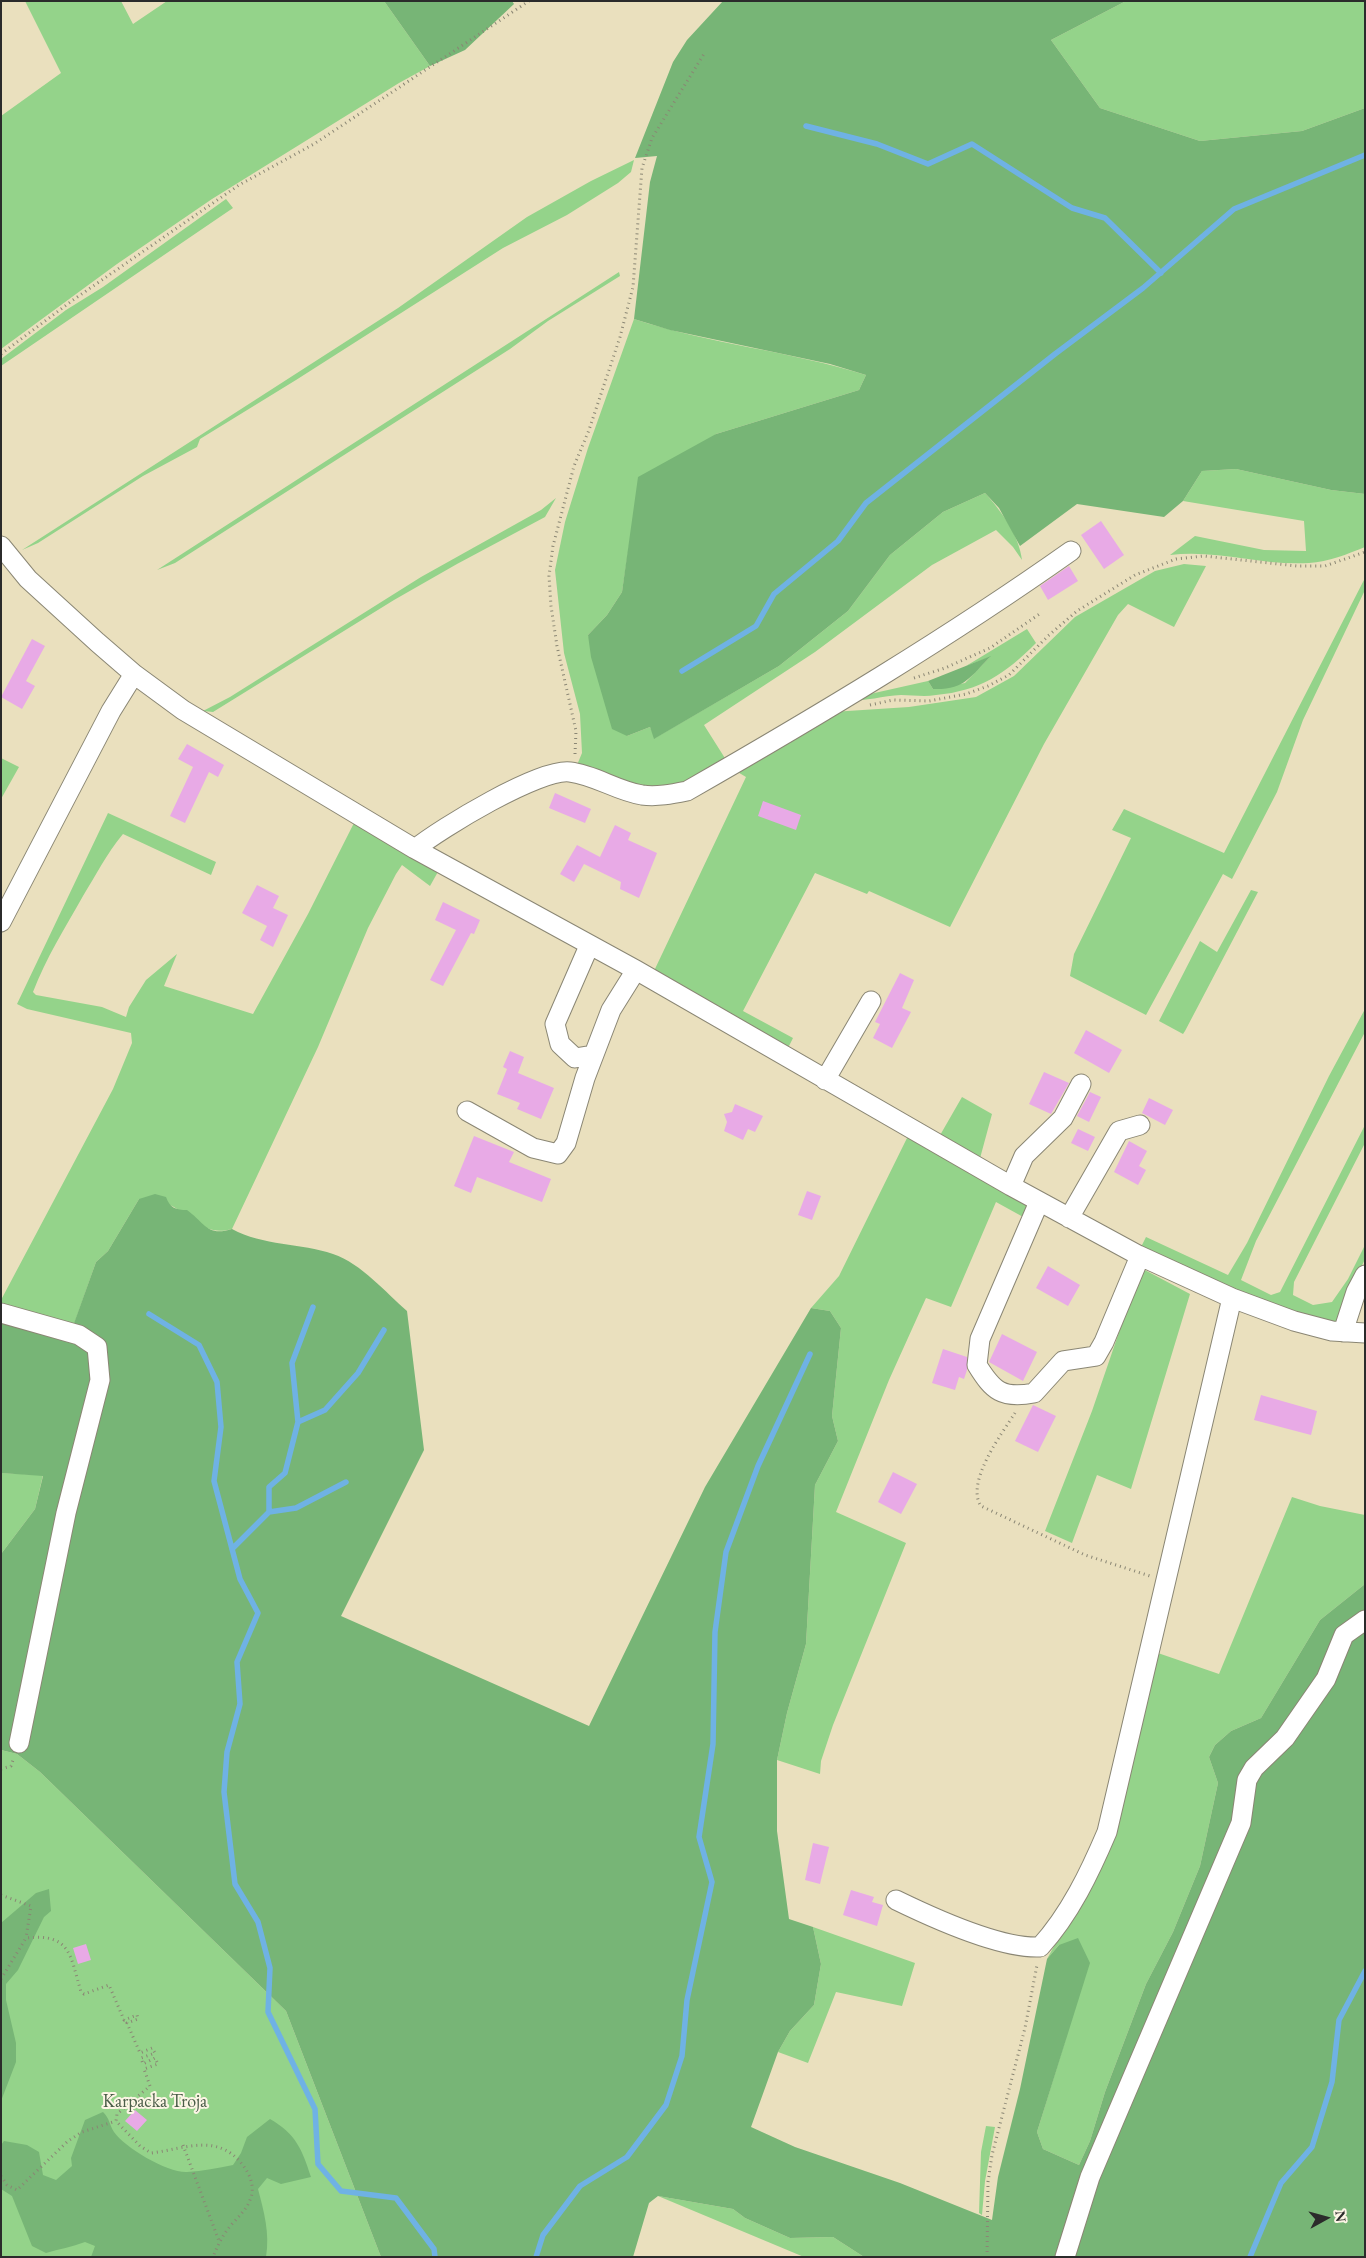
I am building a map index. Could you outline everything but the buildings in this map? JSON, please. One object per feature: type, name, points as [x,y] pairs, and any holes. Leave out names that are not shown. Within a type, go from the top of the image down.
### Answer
[{"type":"street","points":[[2,549],[28,579],[134,674],[183,710],[415,849],[589,946],[636,970],[1039,1202],[1140,1256],[1232,1298],[1294,1321],[1343,1332],[1365,1333]]},
{"type":"street","points":[[415,849],[432,836],[530,781],[556,771],[590,776],[640,795],[661,796],[687,791],[836,705],[1018,588],[1071,551]]},
{"type":"street","points":[[1,922],[111,711],[134,674]]},
{"type":"street","points":[[589,946],[555,1024],[560,1044],[575,1058],[593,1055]]},
{"type":"street","points":[[467,1111],[534,1148],[558,1154],[566,1143],[593,1055],[611,1010],[636,970]]},
{"type":"street","points":[[826,1080],[871,1001]]},
{"type":"street","points":[[1011,1186],[1024,1156],[1063,1118],[1081,1084]]},
{"type":"street","points":[[1069,1218],[1119,1131],[1140,1125]]},
{"type":"street","points":[[1039,1202],[980,1338],[976,1365],[990,1386],[1012,1396],[1034,1393],[1063,1361],[1096,1356],[1104,1342],[1140,1256]]},
{"type":"street","points":[[1343,1332],[1356,1292],[1365,1275]]},
{"type":"street","points":[[896,1900],[937,1920],[1022,1948],[1040,1947],[1053,1933],[1090,1872],[1107,1832],[1232,1298]]},
{"type":"street","points":[[1,1313],[79,1335],[98,1347],[100,1380],[66,1513],[19,1743]]},
{"type":"street","points":[[1064,2257],[1090,2177],[1241,1823],[1247,1780],[1254,1768],[1285,1738],[1322,1685],[1344,1635],[1365,1620]]},
{"type":"path","points":[[1,354],[73,300],[239,185],[321,139],[529,1]]},
{"type":"path","points":[[564,772],[575,756],[576,731],[557,646],[551,606],[549,576],[552,546],[574,466],[620,337],[633,287],[642,168],[652,138],[704,54]]},
{"type":"path","points":[[836,705],[870,706],[893,700],[929,701],[966,694],[988,686],[1009,675],[1048,636],[1077,611],[1135,575],[1176,559],[1204,556],[1297,566],[1325,566],[1365,552]]},
{"type":"path","points":[[912,679],[945,668],[990,648],[1041,613]]},
{"type":"path","points":[[1026,1394],[987,1457],[978,1481],[978,1500],[982,1506],[1085,1554],[1153,1577],[1166,1584]]},
{"type":"path","points":[[1,1895],[31,1906],[26,1938],[1,1979]]},
{"type":"path","points":[[26,1938],[44,1936],[59,1940],[66,1947],[81,1992],[84,1994],[108,1985],[124,2020],[137,2015],[138,2018],[127,2024],[140,2053],[152,2048],[154,2053],[141,2058],[143,2064],[155,2058],[158,2064],[144,2069],[150,2086],[117,2114],[116,2121]]},
{"type":"path","points":[[987,2257],[988,2182],[992,2156],[1025,2028],[1040,1947]]},
{"type":"path","points":[[116,2121],[140,2146],[151,2153],[183,2145],[197,2144],[231,2152],[250,2175],[252,2185],[251,2198],[245,2211],[219,2241],[213,2257]]},
{"type":"path","points":[[1,2176],[7,2185],[17,2190],[68,2141],[82,2132],[116,2121]]},
{"type":"path","points":[[183,2145],[219,2241]]},
{"type":"green space","points":[[25,1],[121,1],[133,24],[167,1],[384,1],[430,66],[399,83],[212,199],[117,264],[1,349],[1,116],[61,73]]},
{"type":"green space","points":[[384,1],[512,1],[514,4],[465,50],[430,66]]},
{"type":"green space","points":[[723,1],[1126,1],[1051,40],[1100,108],[1200,141],[1302,131],[1365,108],[1365,494],[1331,490],[1236,469],[1202,471],[1183,501],[1164,517],[1077,504],[1020,546],[999,508],[985,493],[943,512],[890,555],[848,611],[779,666],[654,739],[650,727],[627,736],[612,729],[591,657],[588,635],[607,615],[622,592],[638,477],[716,434],[859,390],[866,375],[830,364],[670,330],[634,319],[650,182],[657,156],[635,158],[673,62],[687,40]]},
{"type":"green space","points":[[1126,1],[1365,1],[1365,108],[1302,131],[1200,141],[1100,108],[1051,40]]},
{"type":"green space","points":[[634,160],[631,172],[618,183],[567,215],[503,248],[200,439],[197,447],[143,476],[38,543],[22,550],[398,308],[527,217],[591,181]]},
{"type":"green space","points":[[226,199],[233,208],[1,366],[1,359],[66,310],[103,287]]},
{"type":"green space","points":[[619,272],[620,276],[548,321],[510,349],[175,563],[157,570]]},
{"type":"green space","points":[[634,319],[692,335],[808,360],[866,375],[859,390],[716,434],[629,546],[622,592],[607,615],[588,635],[627,736],[650,727],[655,738],[779,666],[848,611],[890,555],[943,512],[985,493],[1009,524],[1022,560],[1013,547],[996,530],[932,565],[815,652],[704,725],[728,763],[672,788],[652,791],[577,765],[582,753],[580,714],[564,653],[555,570],[565,522],[588,448]]},
{"type":"green space","points":[[1236,469],[1331,490],[1365,494],[1365,547],[1331,559],[1309,563],[1274,562],[1205,554],[1170,555],[1195,536],[1264,550],[1306,551],[1304,521],[1183,501],[1202,471]]},
{"type":"green space","points":[[556,498],[545,517],[394,600],[213,712],[203,711],[230,697],[421,577],[541,510]]},
{"type":"green space","points":[[1184,564],[1206,566],[1174,627],[1128,604],[1118,615],[1044,744],[950,927],[869,891],[867,894],[815,873],[743,1011],[793,1038],[787,1050],[654,971],[746,777],[736,771],[832,712],[909,707],[976,697],[1014,676],[1075,617],[1155,571]]},
{"type":"green space","points":[[1365,578],[1365,590],[1303,720],[1277,792],[1232,879],[1223,874],[1146,1015],[1070,976],[1074,954],[1131,838],[1112,830],[1124,809],[1224,853]]},
{"type":"green space","points":[[1027,629],[1036,643],[1013,664],[979,685],[966,690],[932,696],[901,695],[847,701],[928,681],[933,689],[965,683],[990,657],[966,666]]},
{"type":"green space","points":[[991,656],[972,676],[960,685],[944,689],[933,689],[928,681]]},
{"type":"green space","points":[[1,758],[19,767],[1,799]]},
{"type":"green space","points":[[108,813],[216,862],[211,875],[123,834],[107,856],[83,896],[50,955],[33,992],[36,995],[102,1007],[126,1017],[129,1007],[146,980],[177,954],[164,986],[253,1014],[308,914],[355,821],[439,870],[430,886],[402,865],[396,874],[368,928],[318,1047],[232,1229],[222,1231],[206,1228],[170,1205],[139,1199],[108,1251],[96,1262],[73,1327],[1,1309],[1,1300],[113,1089],[132,1043],[131,1033],[27,1009],[17,1004]]},
{"type":"green space","points":[[1251,890],[1258,892],[1183,1034],[1159,1021],[1200,941],[1217,952]]},
{"type":"green space","points":[[1365,1009],[1365,1032],[1256,1241],[1241,1280],[1271,1295],[1280,1292],[1365,1125],[1365,1143],[1294,1282],[1293,1295],[1313,1305],[1332,1302],[1348,1279],[1365,1245],[1365,1259],[1335,1323],[1253,1303],[1140,1249],[1146,1237],[1228,1275],[1247,1243],[1329,1076]]},
{"type":"green space","points":[[962,1097],[992,1114],[979,1162],[939,1137]]},
{"type":"green space","points":[[908,1136],[1028,1204],[1025,1218],[996,1202],[951,1307],[926,1298],[889,1380],[836,1512],[906,1543],[833,1725],[821,1761],[820,1774],[777,1760],[787,1713],[806,1644],[815,1485],[838,1441],[832,1416],[841,1328],[830,1311],[811,1308],[839,1276]]},
{"type":"green space","points":[[155,1194],[166,1197],[169,1204],[174,1208],[187,1210],[212,1230],[224,1231],[232,1229],[256,1239],[321,1250],[344,1259],[354,1264],[373,1279],[407,1311],[424,1450],[341,1616],[589,1726],[705,1487],[811,1308],[830,1311],[841,1328],[832,1416],[838,1441],[815,1485],[806,1644],[787,1713],[777,1760],[777,1831],[789,1919],[813,1927],[821,1964],[814,2005],[790,2031],[778,2052],[751,2127],[795,2147],[900,2183],[992,2220],[998,2177],[1020,2089],[1047,1959],[1059,1945],[1078,1938],[1090,1963],[1037,2132],[1043,2149],[1079,2165],[1090,2141],[1105,2092],[1146,1984],[1173,1932],[1200,1866],[1218,1783],[1209,1757],[1215,1745],[1231,1731],[1261,1718],[1320,1620],[1365,1584],[1365,2257],[864,2257],[833,2237],[790,2238],[745,2218],[733,2209],[658,2196],[649,2203],[633,2257],[381,2257],[286,2011],[40,1772],[17,1754],[1,1750],[1,1554],[35,1509],[43,1476],[1,1473],[1,1309],[73,1326],[96,1262],[108,1251],[139,1199]]},
{"type":"green space","points":[[1141,1268],[1190,1294],[1131,1489],[1097,1475],[1072,1543],[1045,1531],[1092,1411]]},
{"type":"green space","points":[[1,1473],[43,1475],[35,1509],[1,1554]]},
{"type":"green space","points":[[1292,1497],[1320,1506],[1365,1515],[1365,1584],[1320,1620],[1261,1718],[1231,1731],[1215,1745],[1209,1757],[1218,1783],[1200,1866],[1173,1932],[1146,1984],[1105,2092],[1090,2141],[1079,2165],[1043,2149],[1037,2132],[1066,2038],[1059,1945],[1047,1959],[1091,1879],[1155,1652],[1219,1674]]},
{"type":"green space","name":"Karpacka Troja","points":[[1,1750],[17,1754],[40,1772],[286,2011],[381,2257],[1,2257]]},
{"type":"green space","points":[[49,1889],[51,1911],[44,1917],[18,1970],[6,1984],[6,2000],[16,2043],[16,2062],[1,2101],[1,1923],[36,1893]]},
{"type":"green space","points":[[813,1927],[915,1963],[902,2006],[836,1992],[808,2063],[778,2052],[790,2031],[814,2005],[821,1964]]},
{"type":"green space","points":[[103,2112],[114,2132],[127,2145],[158,2164],[187,2172],[233,2165],[241,2153],[247,2137],[270,2119],[286,2130],[301,2150],[311,2177],[281,2184],[267,2178],[258,2189],[267,2231],[266,2257],[91,2257],[95,2246],[85,2242],[46,2253],[32,2246],[12,2196],[1,2189],[1,2145],[4,2141],[27,2145],[39,2152],[43,2175],[56,2180],[72,2166],[71,2158],[85,2120]]},
{"type":"green space","points":[[986,2126],[995,2127],[985,2181],[982,2215],[979,2213],[981,2152]]},
{"type":"green space","points":[[658,2196],[733,2209],[745,2218],[790,2238],[833,2237],[864,2257],[804,2257]]},
{"type":"waterway","points":[[806,126],[877,144],[928,164],[972,144],[1072,208],[1105,218],[1161,273]]},
{"type":"waterway","points":[[682,671],[756,626],[774,594],[838,541],[866,503],[1055,354],[1143,288],[1234,209],[1365,155]]},
{"type":"waterway","points":[[232,1549],[269,1512],[269,1487],[285,1473],[298,1422],[292,1363],[313,1307]]},
{"type":"waterway","points":[[149,1314],[199,1345],[217,1382],[221,1427],[214,1481],[240,1579],[258,1613],[237,1662],[240,1704],[227,1752],[224,1792],[235,1884],[258,1922],[270,1968],[268,2012],[315,2109],[318,2164],[341,2191],[396,2198],[434,2249],[435,2257]]},
{"type":"waterway","points":[[298,1422],[325,1410],[358,1373],[384,1330]]},
{"type":"waterway","points":[[536,2257],[543,2235],[580,2186],[627,2157],[666,2105],[682,2056],[687,2000],[712,1882],[699,1837],[713,1744],[715,1632],[726,1552],[758,1466],[810,1354]]},
{"type":"waterway","points":[[269,1512],[296,1508],[346,1482]]},
{"type":"waterway","points":[[1250,2257],[1281,2183],[1312,2147],[1332,2082],[1339,2020],[1365,1971]]}]
